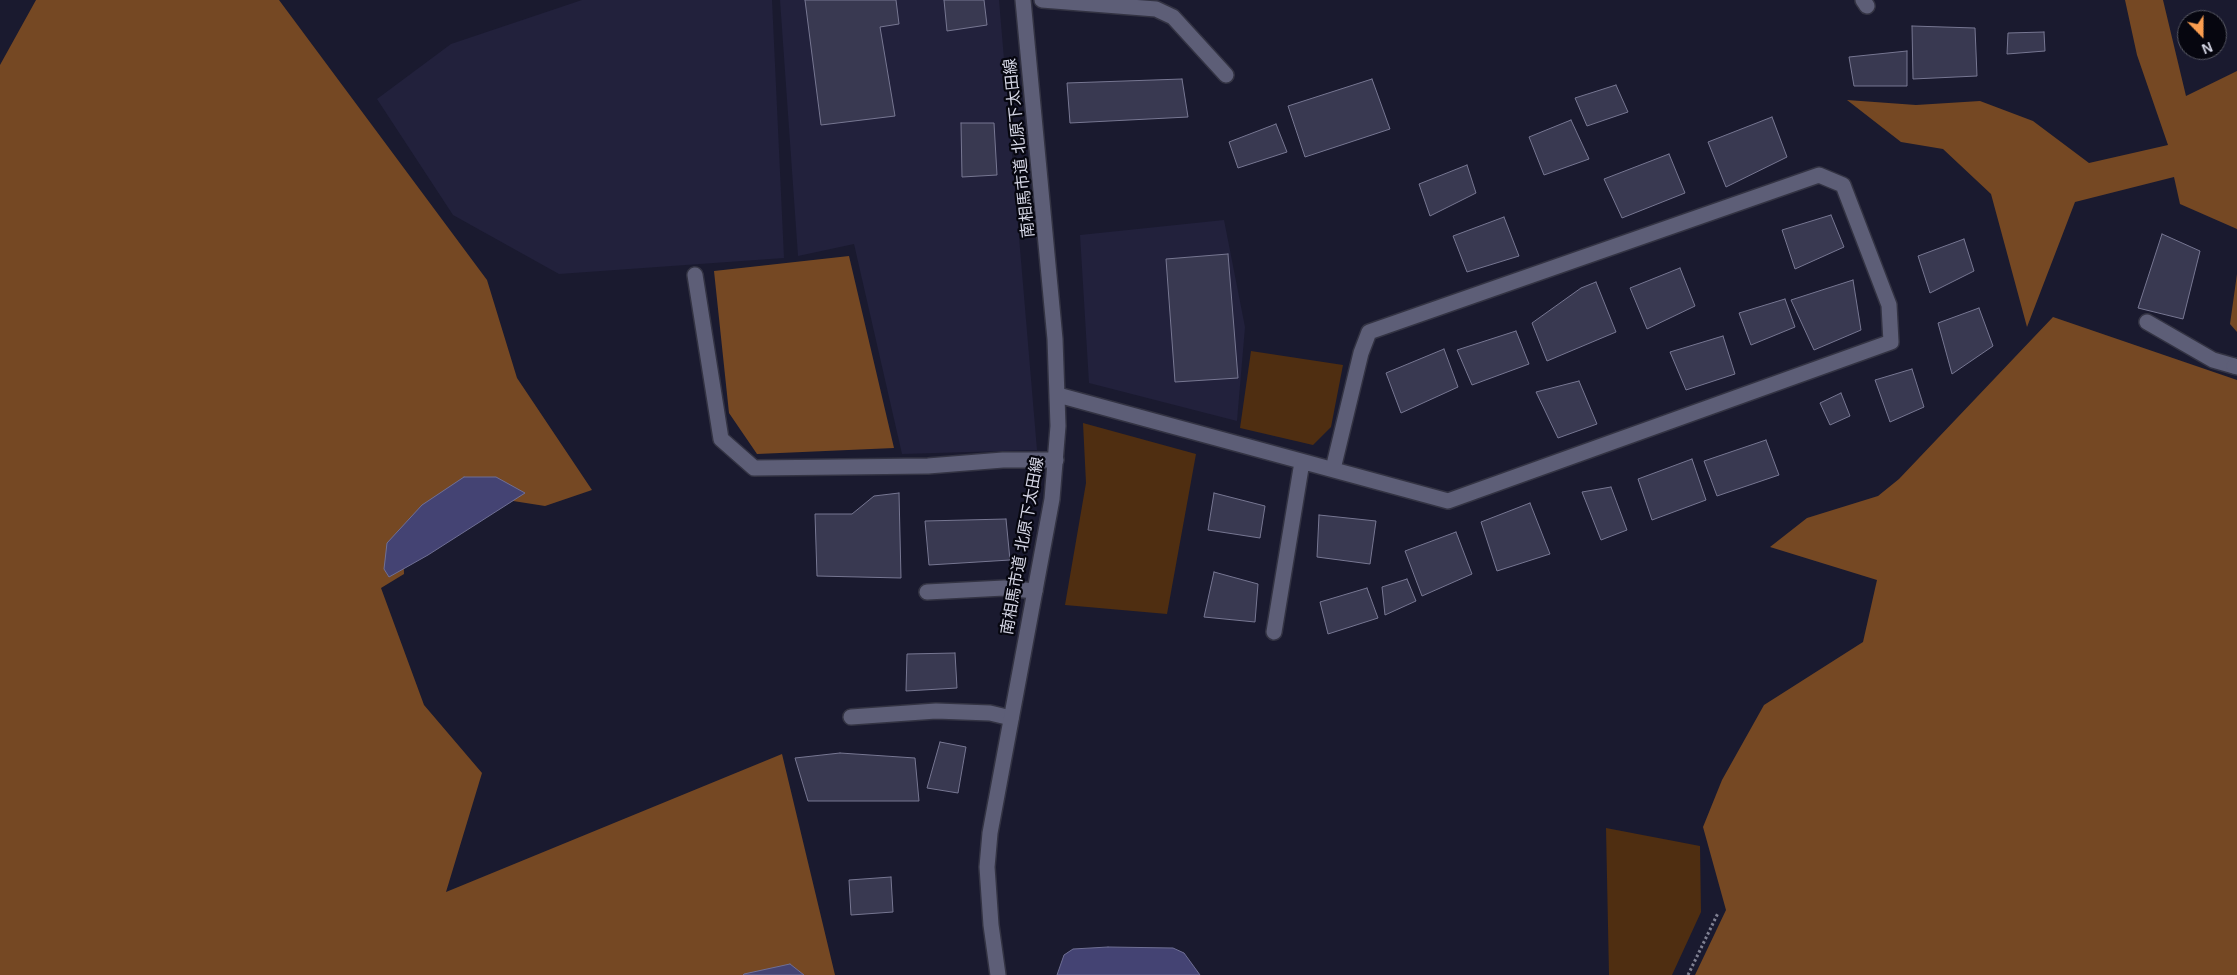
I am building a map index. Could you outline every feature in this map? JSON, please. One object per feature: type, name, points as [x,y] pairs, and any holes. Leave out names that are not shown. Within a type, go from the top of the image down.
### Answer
[{"type":"street","name":"南相馬市道 北原下太田線","points":[[998,975],[991,925],[987,867],[990,833],[1052,499],[1056,460],[1058,395],[1047,240],[1038,173],[1027,0]]},
{"type":"street","points":[[1042,0],[1156,9],[1173,17],[1226,75]]},
{"type":"street","points":[[1058,395],[1448,501],[1891,342],[1889,305],[1843,185],[1819,175],[1369,332],[1361,353],[1333,469]]},
{"type":"street","points":[[695,275],[721,439],[754,468],[928,466],[1003,460],[1056,460]]},
{"type":"street","points":[[2147,322],[2213,360],[2235,367]]},
{"type":"street","points":[[1274,632],[1302,462]]},
{"type":"street","points":[[927,592],[1004,588],[1035,591]]},
{"type":"street","points":[[850,717],[936,710],[990,713],[1011,718]]},
{"type":"path","points":[[1688,975],[1718,913]]},
{"type":"shaded area","points":[[36,0],[279,0],[487,280],[517,378],[592,490],[545,506],[475,495],[403,543],[404,574],[381,588],[424,705],[482,773],[446,892],[782,754],[835,975],[0,975],[0,65]]},
{"type":"shaded area","points":[[582,0],[772,0],[784,258],[559,274],[453,215],[377,99],[451,44]]},
{"type":"shaded area","points":[[780,0],[999,0],[1037,450],[902,454],[854,244],[798,256]]},
{"type":"shaded area","points":[[2125,0],[2163,0],[2186,96],[2237,71],[2237,229],[2180,204],[2174,177],[2075,202],[2027,327],[1991,194],[1943,149],[1901,142],[1847,100],[1916,105],[1980,101],[2033,121],[2089,163],[2168,145],[2137,55]]},
{"type":"shaded area","points":[[1224,220],[1245,327],[1237,421],[1089,383],[1080,235]]},
{"type":"shaded area","points":[[849,256],[894,448],[757,454],[729,413],[714,271]]},
{"type":"shaded area","points":[[2237,274],[2237,332],[2230,324]]},
{"type":"shaded area","points":[[2053,317],[2237,380],[2237,975],[1695,975],[1726,910],[1703,827],[1722,780],[1764,705],[1863,642],[1877,580],[1770,547],[1807,518],[1878,496],[1899,479]]},
{"type":"shaded area","points":[[1251,351],[1343,365],[1331,427],[1313,445],[1240,428]]},
{"type":"shaded area","points":[[1083,423],[1196,454],[1167,614],[1065,605],[1086,483]]},
{"type":"shaded area","points":[[464,477],[496,477],[525,493],[428,555],[389,577],[384,569],[387,543],[422,505]]},
{"type":"shaded area","points":[[1606,828],[1700,846],[1701,912],[1672,975],[1609,975]]},
{"type":"shaded area","points":[[1108,947],[1173,948],[1184,953],[1200,975],[1057,975],[1064,955],[1073,949]]},
{"type":"shaded area","points":[[790,964],[804,975],[743,975],[744,974]]},
{"type":"building","points":[[805,0],[896,0],[899,24],[880,27],[895,116],[821,125]]},
{"type":"building","points":[[944,0],[984,0],[987,25],[947,31]]},
{"type":"building","points":[[1912,26],[1975,28],[1977,76],[1913,79]]},
{"type":"building","points":[[2044,32],[2045,51],[2007,54],[2008,33]]},
{"type":"building","points":[[1907,51],[1907,86],[1854,86],[1849,57]]},
{"type":"building","points":[[1182,79],[1188,117],[1070,123],[1067,83]]},
{"type":"building","points":[[1372,79],[1390,129],[1305,157],[1288,106]]},
{"type":"building","points":[[1616,85],[1628,112],[1587,126],[1575,98]]},
{"type":"building","points":[[1772,117],[1787,157],[1726,187],[1708,142]]},
{"type":"building","points":[[1571,120],[1589,159],[1544,175],[1529,137]]},
{"type":"building","points":[[961,123],[994,123],[997,175],[962,177]]},
{"type":"building","points":[[1276,124],[1287,152],[1238,168],[1229,142]]},
{"type":"building","points":[[1669,154],[1685,193],[1622,218],[1604,179]]},
{"type":"building","points":[[1467,165],[1476,193],[1430,216],[1419,184]]},
{"type":"building","points":[[1831,215],[1844,247],[1795,269],[1782,230]]},
{"type":"building","points":[[1504,217],[1519,256],[1467,272],[1453,236]]},
{"type":"building","points":[[2162,234],[2200,251],[2183,319],[2138,308]]},
{"type":"building","points":[[1964,239],[1974,271],[1930,293],[1918,256]]},
{"type":"building","points":[[1228,254],[1238,378],[1175,382],[1166,259]]},
{"type":"building","points":[[1680,268],[1695,306],[1647,329],[1630,288]]},
{"type":"building","points":[[1853,280],[1861,330],[1814,350],[1791,300]]},
{"type":"building","points":[[1596,282],[1616,332],[1547,361],[1532,323],[1581,288]]},
{"type":"building","points":[[1785,299],[1795,327],[1751,345],[1739,313]]},
{"type":"building","points":[[1979,308],[1993,346],[1952,374],[1938,323]]},
{"type":"building","points":[[1516,331],[1529,364],[1472,385],[1457,350]]},
{"type":"building","points":[[1723,336],[1735,374],[1686,390],[1670,352]]},
{"type":"building","points":[[1444,349],[1458,387],[1401,413],[1386,373]]},
{"type":"building","points":[[1912,369],[1924,407],[1890,422],[1875,380]]},
{"type":"building","points":[[1579,381],[1597,424],[1558,438],[1536,392]]},
{"type":"building","points":[[1841,393],[1850,416],[1830,425],[1820,403]]},
{"type":"building","points":[[1766,440],[1779,475],[1717,496],[1704,461]]},
{"type":"building","points":[[1692,459],[1706,500],[1652,520],[1638,479]]},
{"type":"building","points":[[1611,487],[1627,530],[1601,540],[1582,492]]},
{"type":"building","points":[[899,493],[901,578],[817,576],[815,514],[852,514],[874,496]]},
{"type":"building","points":[[1214,493],[1265,506],[1260,538],[1208,530]]},
{"type":"building","points":[[1530,503],[1550,554],[1497,571],[1481,522]]},
{"type":"building","points":[[1319,515],[1376,521],[1370,564],[1317,557]]},
{"type":"building","points":[[1006,519],[1010,560],[929,565],[925,521]]},
{"type":"building","points":[[1456,532],[1472,574],[1422,596],[1405,551]]},
{"type":"building","points":[[1214,572],[1258,584],[1255,622],[1204,617]]},
{"type":"building","points":[[1407,579],[1416,601],[1385,615],[1382,587]]},
{"type":"building","points":[[1367,588],[1378,618],[1328,634],[1320,602]]},
{"type":"building","points":[[955,653],[957,688],[906,691],[907,654]]},
{"type":"building","points":[[940,742],[966,747],[958,793],[927,788]]},
{"type":"building","points":[[840,753],[915,758],[919,801],[808,801],[795,758]]},
{"type":"building","points":[[891,877],[893,912],[851,915],[849,880]]}]
